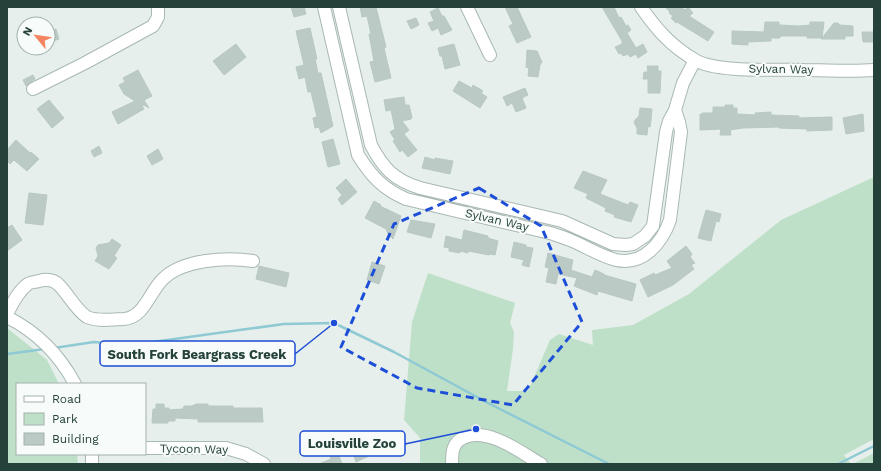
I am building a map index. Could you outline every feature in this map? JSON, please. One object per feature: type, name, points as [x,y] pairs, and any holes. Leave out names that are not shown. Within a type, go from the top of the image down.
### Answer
[{"type":"street","points":[[33,89],[152,26],[158,17],[158,7]]},
{"type":"street","points":[[466,7],[490,55]]},
{"type":"street","points":[[641,7],[654,27],[665,38],[695,60]]},
{"type":"street","points":[[325,13],[340,11]]},
{"type":"street","name":"Sylvan Way","points":[[340,11],[371,145],[378,160],[390,174],[409,185],[420,188],[562,220],[613,244],[633,244],[645,236],[653,226],[666,132],[669,121],[675,110],[683,83],[695,60],[714,66],[741,69],[874,70]]},
{"type":"street","name":"Sylvan Way","points":[[325,13],[358,155],[368,171],[380,184],[406,199],[550,233],[616,260],[624,261],[634,259],[650,251],[662,238],[670,220],[681,132],[675,110]]},
{"type":"street","points":[[595,252],[601,239]]},
{"type":"street","points":[[72,379],[52,350],[33,333],[7,315],[17,296],[28,284],[46,279],[57,284],[74,304],[88,317],[100,320],[127,318],[137,314],[163,278],[179,268],[211,259],[241,259],[253,261]]},
{"type":"street","points":[[452,464],[454,446],[459,440],[469,435],[477,434],[495,438],[541,464]]},
{"type":"street","name":"Tycoon Way","points":[[146,448],[226,448],[246,454],[264,464]]},
{"type":"highlighted area","points":[[479,188],[541,226],[582,322],[513,405],[417,388],[341,347],[394,224]]},
{"type":"green space","points":[[874,177],[874,439],[844,455],[851,464],[420,464],[420,438],[404,420],[412,322],[428,273],[515,303],[510,323],[514,332],[507,391],[528,391],[550,340],[559,334],[593,345],[592,330],[633,325],[689,294],[781,220]]},
{"type":"green space","points":[[7,328],[47,360],[58,383],[16,383],[16,455],[77,455],[78,464],[7,464]]},
{"type":"green space","points":[[874,453],[874,464],[853,464]]},
{"type":"building","points":[[291,7],[304,7],[306,14],[294,17]]},
{"type":"building","points":[[360,7],[376,7],[386,47],[384,48],[391,78],[375,82],[370,62],[374,61],[369,34],[371,34],[367,16],[362,17]]},
{"type":"building","points":[[505,7],[517,7],[531,37],[517,43],[509,26],[513,24]]},
{"type":"building","points":[[602,7],[614,7],[619,18],[621,17],[626,26],[628,25],[631,30],[627,33],[636,48],[643,44],[647,52],[638,58],[636,54],[630,57],[628,54],[623,56],[621,53],[619,54],[615,47],[622,44],[622,41]]},
{"type":"building","points":[[665,7],[681,7],[685,10],[688,7],[693,13],[689,16],[714,32],[708,41],[677,22],[676,23],[671,18],[673,16]]},
{"type":"building","points":[[438,8],[452,30],[441,35],[438,28],[432,31],[428,23],[434,21],[430,12]]},
{"type":"building","points":[[416,18],[419,25],[411,29],[407,21]]},
{"type":"building","points":[[765,22],[779,22],[779,25],[799,26],[810,25],[810,22],[824,22],[822,38],[807,38],[807,36],[780,36],[780,38],[771,38],[771,41],[748,42],[748,45],[732,44],[732,31],[764,32]]},
{"type":"building","points":[[834,23],[853,26],[853,36],[845,36],[845,39],[821,39]]},
{"type":"building","points":[[310,28],[317,59],[315,59],[318,73],[321,73],[333,126],[321,133],[319,127],[315,128],[313,118],[317,117],[311,92],[308,92],[305,77],[299,79],[296,67],[304,65],[296,31]]},
{"type":"building","points":[[56,29],[59,39],[56,40]]},
{"type":"building","points":[[862,32],[874,32],[874,42],[863,42]]},
{"type":"building","points":[[236,44],[246,57],[224,75],[213,61]]},
{"type":"building","points":[[454,44],[460,65],[445,69],[442,56],[440,56],[438,48]]},
{"type":"building","points":[[527,50],[537,51],[542,62],[538,77],[528,76],[529,68],[526,67]]},
{"type":"building","points":[[647,66],[658,66],[658,71],[661,71],[660,93],[648,93],[648,79],[643,79],[644,72],[648,72]]},
{"type":"building","points":[[138,70],[152,96],[144,100],[149,108],[144,105],[142,106],[144,109],[118,124],[112,112],[135,101],[124,94],[119,85],[125,82],[123,78]]},
{"type":"building","points":[[33,75],[35,79],[26,86],[23,80]]},
{"type":"building","points":[[459,81],[472,88],[473,85],[483,91],[481,93],[487,97],[480,108],[453,91]]},
{"type":"building","points":[[525,88],[528,95],[522,98],[526,108],[516,112],[512,103],[507,106],[503,97]]},
{"type":"building","points":[[404,97],[405,105],[409,105],[412,117],[411,119],[402,121],[409,130],[404,134],[417,150],[408,157],[402,150],[400,152],[393,141],[395,140],[390,132],[395,129],[391,110],[386,111],[384,100]]},
{"type":"building","points":[[49,100],[64,118],[52,128],[37,109]]},
{"type":"building","points":[[725,105],[733,105],[733,108],[737,108],[737,114],[755,115],[755,113],[771,112],[771,115],[799,116],[799,118],[832,117],[832,130],[807,131],[807,129],[779,127],[743,128],[730,130],[731,135],[720,135],[721,129],[700,130],[700,114],[713,113],[713,107],[725,107]]},
{"type":"building","points":[[640,108],[652,109],[650,127],[648,126],[647,135],[637,134],[637,128],[634,122],[639,116]]},
{"type":"building","points":[[863,114],[864,131],[846,134],[843,118]]},
{"type":"building","points":[[333,139],[340,164],[328,167],[322,142]]},
{"type":"building","points":[[16,140],[39,159],[27,171],[14,160],[10,164],[7,160],[7,150]]},
{"type":"building","points":[[99,146],[102,153],[94,157],[91,151]]},
{"type":"building","points":[[158,149],[163,159],[152,165],[147,156]]},
{"type":"building","points":[[425,157],[435,160],[435,158],[453,161],[450,174],[422,168]]},
{"type":"building","points":[[583,171],[607,180],[600,194],[628,205],[630,202],[638,205],[631,222],[614,217],[615,215],[605,211],[606,208],[586,198],[588,194],[574,188]]},
{"type":"building","points":[[346,179],[357,192],[342,205],[338,199],[342,195],[336,188]]},
{"type":"building","points":[[29,193],[47,195],[43,225],[25,223]]},
{"type":"building","points":[[374,201],[381,205],[380,206],[401,216],[393,239],[388,234],[386,229],[365,218]]},
{"type":"building","points":[[706,210],[721,214],[719,222],[716,221],[711,241],[698,238]]},
{"type":"building","points":[[411,220],[435,224],[431,238],[407,232]]},
{"type":"building","points":[[12,225],[22,240],[7,251],[7,228]]},
{"type":"building","points":[[464,230],[488,236],[488,238],[498,241],[495,255],[468,251],[468,253],[460,251],[460,253],[449,251],[449,248],[444,247],[446,236],[462,240]]},
{"type":"building","points":[[112,239],[121,245],[114,256],[117,258],[109,269],[95,261],[98,256],[96,248],[98,245],[109,243]]},
{"type":"building","points":[[514,242],[533,248],[529,267],[522,265],[524,260],[511,257]]},
{"type":"building","points":[[686,246],[692,254],[690,257],[695,263],[691,265],[694,269],[673,285],[648,297],[640,280],[654,273],[655,275],[672,268],[667,261]]},
{"type":"building","points":[[548,253],[573,260],[571,270],[592,277],[595,270],[604,275],[636,284],[632,301],[598,291],[597,295],[574,286],[577,278],[558,274],[556,284],[546,282],[549,268],[545,267]]},
{"type":"building","points":[[372,262],[385,266],[379,284],[367,280]]},
{"type":"building","points":[[259,266],[289,273],[286,287],[256,279]]},
{"type":"building","points":[[156,404],[164,404],[164,408],[169,408],[169,410],[183,409],[184,406],[192,406],[196,404],[208,404],[208,406],[233,406],[233,408],[262,408],[263,422],[198,422],[198,419],[175,418],[175,421],[168,421],[168,423],[152,423],[153,409],[156,409]]},
{"type":"building","points":[[332,438],[342,464],[319,464],[331,459],[325,441]]},
{"type":"building","points":[[365,446],[369,456],[356,462],[352,451]]},
{"type":"waterway","points":[[54,348],[94,342],[131,345],[284,324],[334,323],[394,352],[488,403],[609,464]]},
{"type":"waterway","points":[[7,354],[45,349]]},
{"type":"waterway","points":[[838,464],[874,446]]},
{"type":"place","name":"South Fork Beargrass Creek","points":[[334,323]]},
{"type":"place","name":"Louisville Zoo","points":[[476,429]]}]
